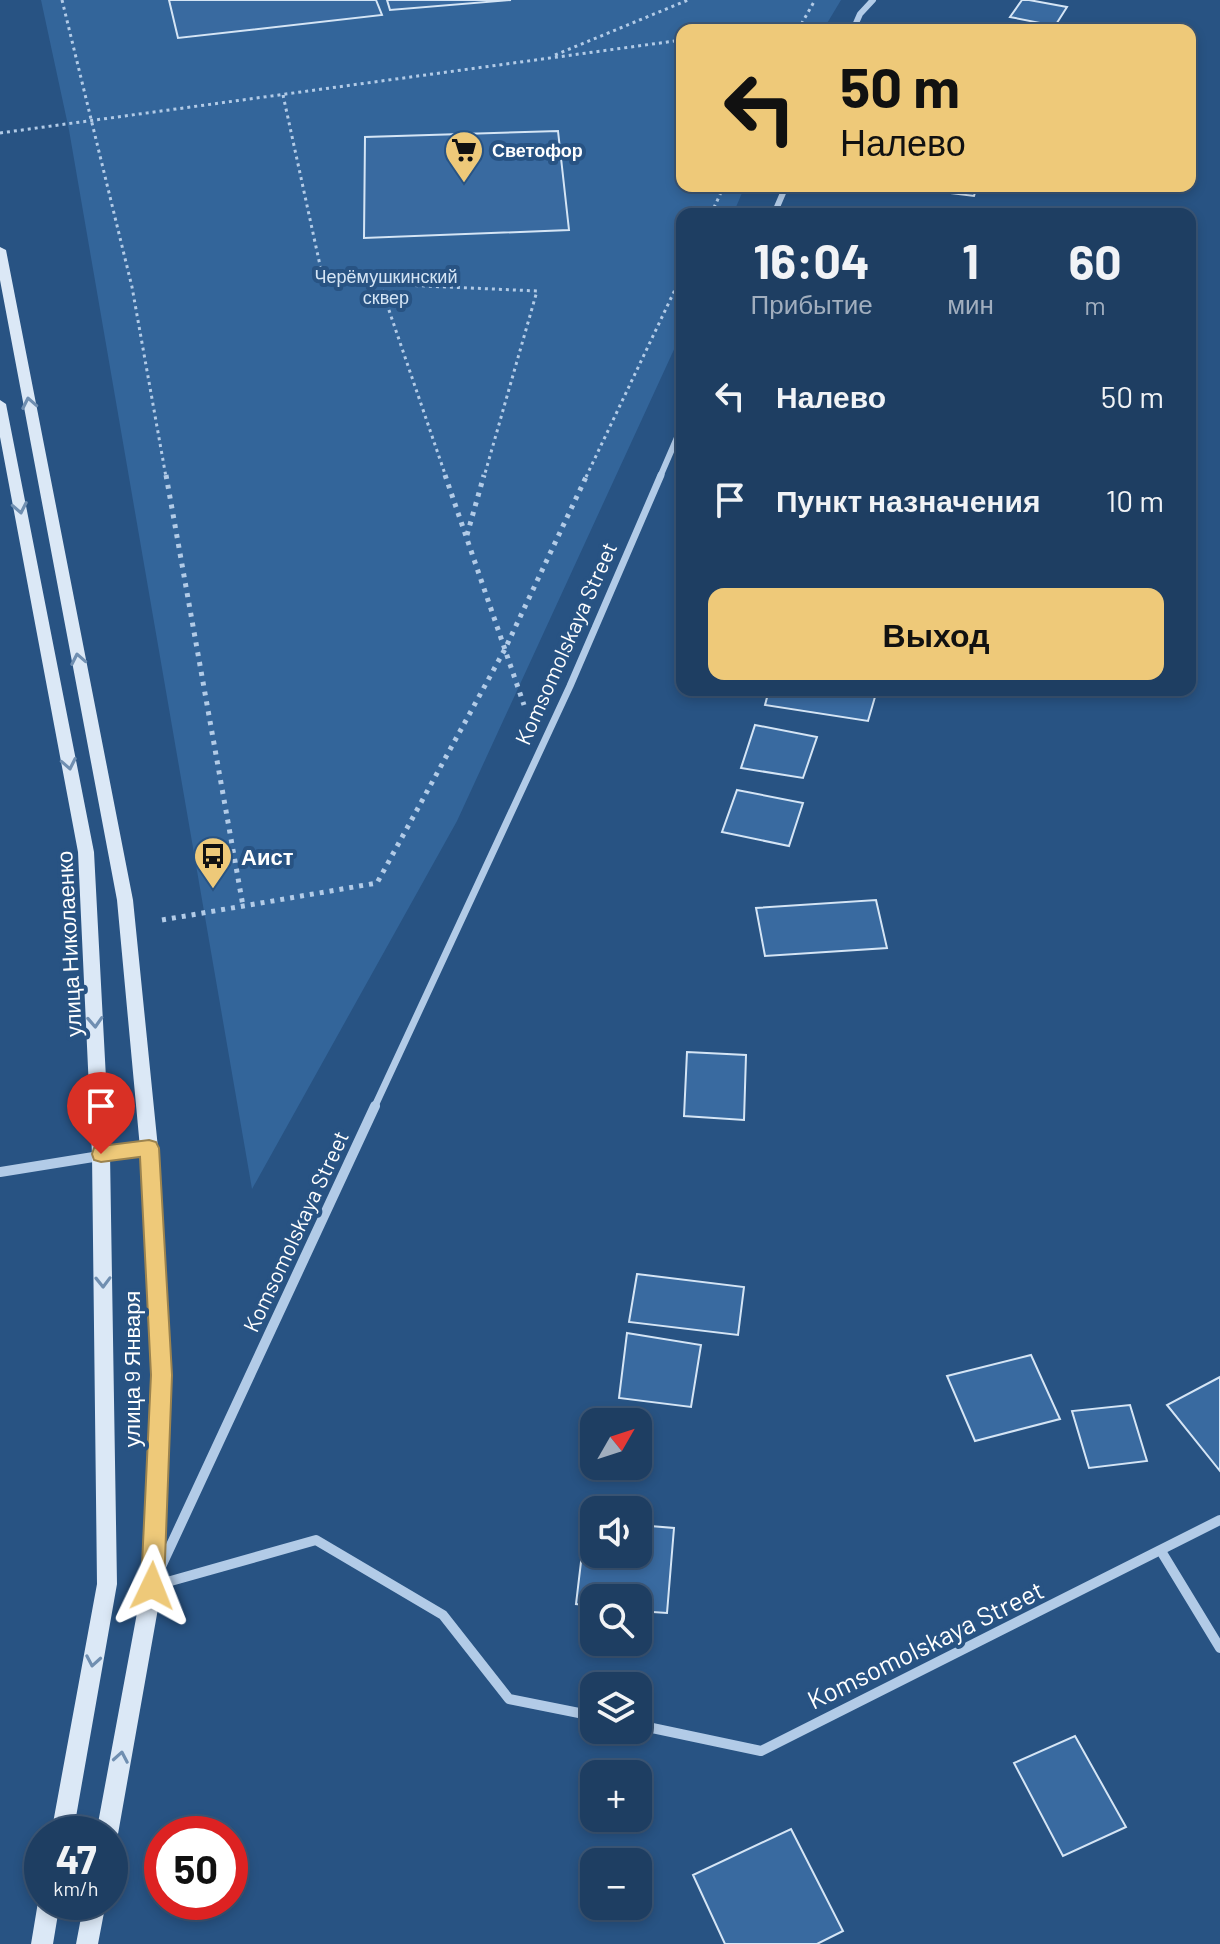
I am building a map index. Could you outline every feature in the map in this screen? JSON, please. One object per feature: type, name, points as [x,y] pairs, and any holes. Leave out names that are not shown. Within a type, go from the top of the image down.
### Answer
[{"type":"main road","name":"улица 9 Января","points":[[0,250],[125,900],[149,1148],[161,1375],[152,1586],[110,1816]]},
{"type":"main road","name":"улица Николаенко","points":[[0,404],[86,852],[101,1154],[107,1584],[65,1816]]},
{"type":"main road","points":[[42,1944],[46,1920]]},
{"type":"main road","points":[[87,1944],[92,1920]]},
{"type":"street","points":[[856,24],[873,0]]},
{"type":"street","name":"Komsomolskaya Street","points":[[152,1586],[570,686],[676,440]]},
{"type":"street","points":[[0,1172],[149,1148]]},
{"type":"street","name":"Komsomolskaya Street","points":[[652,1728],[761,1751],[1220,1520]]},
{"type":"street","points":[[152,1586],[316,1540],[443,1615],[509,1699],[580,1713]]},
{"type":"street","points":[[1161,1551],[1220,1648]]},
{"type":"path","points":[[62,0],[132,287],[243,906]]},
{"type":"path","points":[[546,59],[688,0]]},
{"type":"path","points":[[800,24],[815,0]]},
{"type":"path","points":[[0,133],[676,41]]},
{"type":"path","points":[[283,95],[323,279],[537,291],[467,535]]},
{"type":"path","points":[[380,284],[529,717]]},
{"type":"path","points":[[128,925],[377,883],[505,649],[676,288]]},
{"type":"green space","name":"Черёмушкинский сквер","points":[[41,0],[841,0],[827,24],[676,24],[676,192],[742,192],[736,208],[676,208],[676,345],[457,821],[252,1189],[69,130]]},
{"type":"building","points":[[169,0],[376,0],[382,15],[178,38]]},
{"type":"building","points":[[387,0],[511,0],[390,10]]},
{"type":"building","points":[[1022,0],[1067,7],[1056,24],[1010,17]]},
{"type":"building","name":"Светофор","points":[[558,131],[569,230],[364,238],[365,137]]},
{"type":"building","points":[[941,192],[975,192],[974,196]]},
{"type":"building","points":[[767,696],[875,696],[868,721],[765,705]]},
{"type":"building","points":[[755,725],[817,737],[803,778],[741,768]]},
{"type":"building","points":[[737,790],[803,803],[789,846],[722,832]]},
{"type":"building","points":[[876,900],[887,948],[765,956],[756,908]]},
{"type":"building","points":[[687,1052],[746,1055],[744,1120],[684,1116]]},
{"type":"building","points":[[637,1274],[744,1287],[738,1335],[629,1322]]},
{"type":"building","points":[[627,1333],[701,1345],[691,1407],[619,1398]]},
{"type":"building","points":[[1031,1355],[1060,1419],[975,1441],[947,1376]]},
{"type":"building","points":[[1220,1377],[1220,1471],[1167,1405]]},
{"type":"building","points":[[1130,1405],[1147,1461],[1089,1468],[1072,1411]]},
{"type":"building","points":[[652,1526],[674,1528],[667,1613],[652,1612],[652,1584],[580,1584],[580,1604],[576,1604],[580,1568],[652,1568]]},
{"type":"building","points":[[1075,1736],[1126,1827],[1063,1856],[1014,1763]]},
{"type":"building","points":[[791,1829],[843,1931],[817,1944],[725,1944],[693,1875]]},
{"type":"place","name":"Светофор","points":[[464,184]]},
{"type":"place","name":"Аист","points":[[213,890]]},
{"type":"route","points":[[101,1154],[149,1148],[161,1375],[152,1586]]}]
